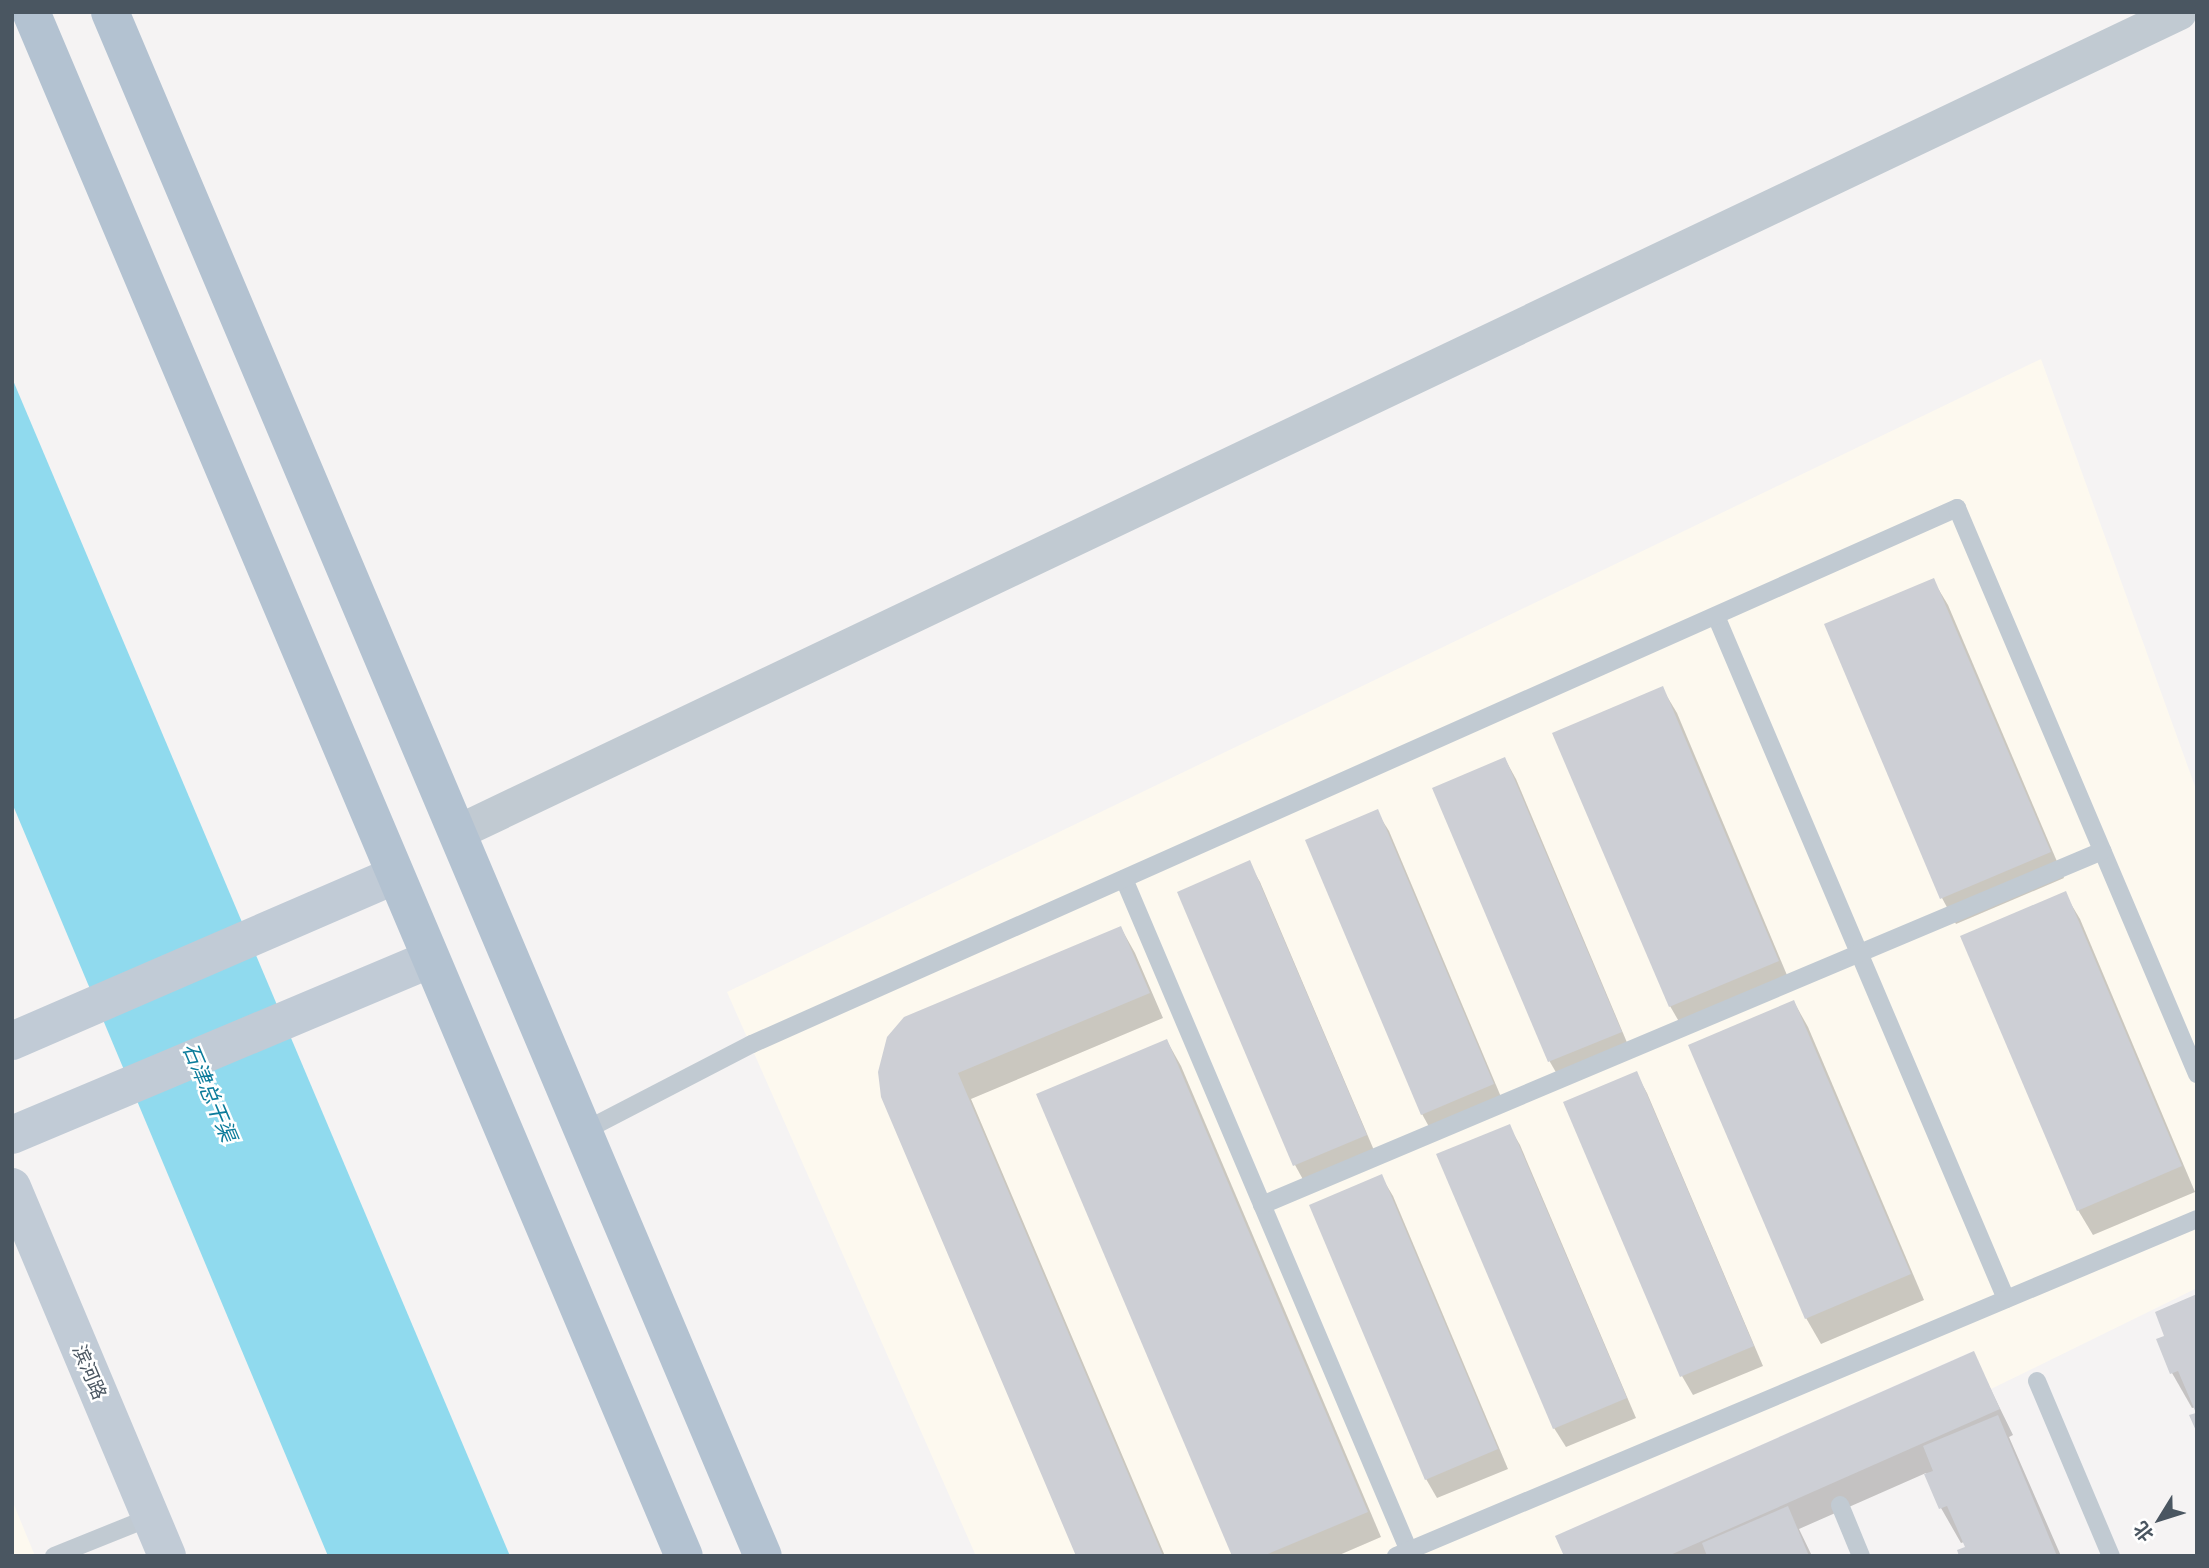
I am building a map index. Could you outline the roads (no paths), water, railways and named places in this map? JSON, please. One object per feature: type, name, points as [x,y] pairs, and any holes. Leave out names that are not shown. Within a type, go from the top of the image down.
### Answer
[{"type":"main road","points":[[30,12],[684,1556]]},
{"type":"main road","points":[[110,12],[763,1556]]},
{"type":"main road","points":[[22,1037],[396,875]]},
{"type":"main road","points":[[12,1135],[431,959]]},
{"type":"main road","name":"滨河路","points":[[12,1187],[23,1244],[167,1556]]},
{"type":"street","points":[[457,832],[2179,12]]},
{"type":"lane","points":[[584,1131],[752,1044],[1957,508],[2197,1074]]},
{"type":"lane","points":[[1716,616],[2006,1299]]},
{"type":"lane","points":[[1262,1205],[2102,851]]},
{"type":"lane","points":[[1124,879],[1262,1205],[1403,1553],[2197,1219]]},
{"type":"lane","points":[[2037,1381],[2111,1556]]},
{"type":"lane","points":[[1840,1505],[1861,1556]]},
{"type":"lane","points":[[54,1556],[151,1517]]},
{"type":"water","name":"石津总干渠","points":[[12,378],[510,1556],[328,1556],[12,803]]}]
